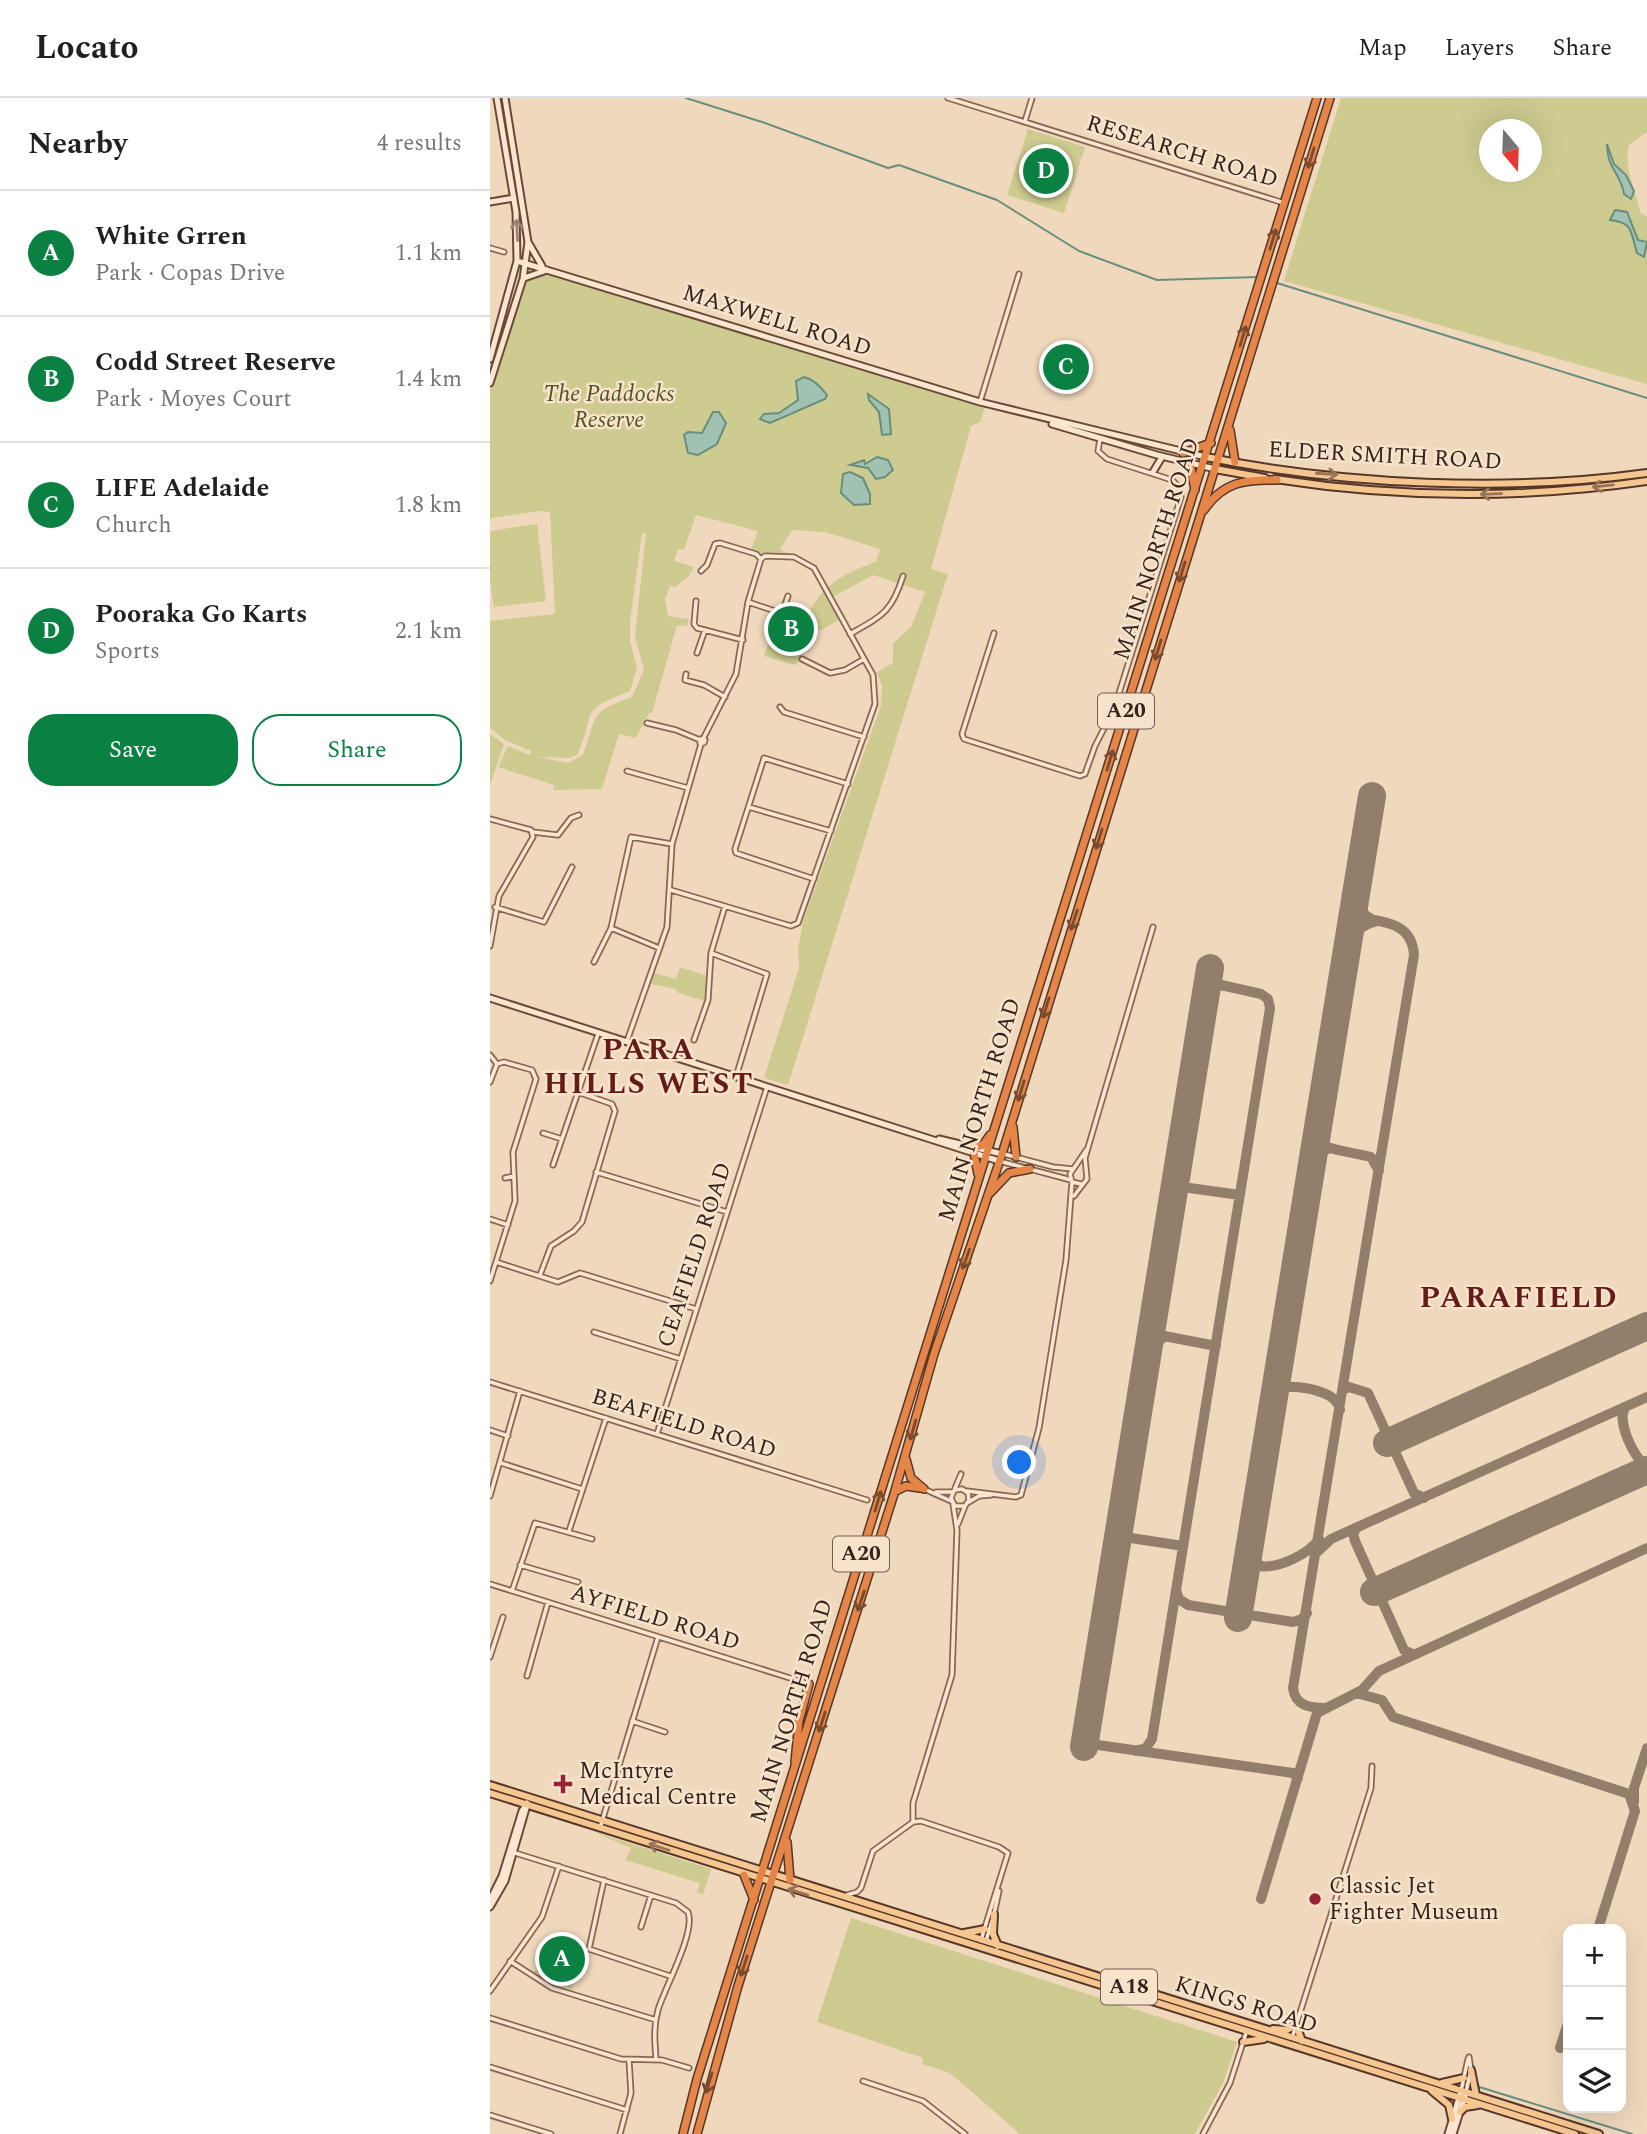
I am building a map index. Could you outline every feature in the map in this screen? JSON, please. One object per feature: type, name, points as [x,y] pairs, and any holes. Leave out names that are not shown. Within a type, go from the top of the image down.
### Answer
[{"type":"highway","name":"MAIN NORTH ROAD","points":[[683,2134],[697,2079],[1317,98]]},
{"type":"highway","name":"MAIN NORTH ROAD","points":[[697,2134],[706,2093],[894,1494],[950,1305],[1013,1119],[1330,98]]},
{"type":"highway","points":[[1289,229],[1284,203],[1291,202],[1300,193]]},
{"type":"highway","points":[[1229,425],[1235,462]]},
{"type":"highway","points":[[1183,453],[1211,443]]},
{"type":"highway","points":[[1190,463],[1195,490]]},
{"type":"highway","points":[[1199,516],[1212,499],[1228,486],[1243,480],[1277,480]]},
{"type":"highway","points":[[1013,1119],[1016,1157]]},
{"type":"highway","points":[[978,1181],[973,1150],[983,1145],[994,1130]]},
{"type":"highway","points":[[988,1195],[1009,1173],[1030,1169]]},
{"type":"highway","points":[[906,1455],[911,1478],[925,1490]]},
{"type":"highway","points":[[894,1494],[899,1488],[906,1486],[925,1490]]},
{"type":"highway","points":[[793,1776],[799,1721],[809,1684]]},
{"type":"highway","points":[[787,1834],[790,1880]]},
{"type":"highway","points":[[744,1875],[754,1900]]},
{"type":"main road","points":[[490,359],[517,261],[514,198],[497,98]]},
{"type":"main road","points":[[490,383],[526,262],[527,242],[505,98]]},
{"type":"main road","points":[[490,202],[514,198],[520,192]]},
{"type":"main road","points":[[523,279],[531,273],[547,269],[527,242]]},
{"type":"main road","name":"MAXWELL ROAD","points":[[517,261],[980,402],[1102,436],[1162,457],[1215,469]]},
{"type":"main road","name":"MAXWELL ROAD","points":[[1102,436],[1206,457]]},
{"type":"main road","points":[[1140,450],[1142,443]]},
{"type":"main road","points":[[1153,472],[1162,457]]},
{"type":"main road","name":"ELDER SMITH ROAD","points":[[1206,457],[1316,474],[1429,481],[1545,480],[1647,473]]},
{"type":"main road","name":"ELDER SMITH ROAD","points":[[1215,469],[1335,488],[1426,494],[1559,490],[1647,481]]},
{"type":"main road","points":[[1545,480],[1559,490],[1570,479]]},
{"type":"main road","points":[[490,1000],[933,1139],[1001,1157]]},
{"type":"main road","name":"A18","points":[[490,1785],[694,1859],[761,1880],[772,1879]]},
{"type":"main road","name":"A18","points":[[490,1793],[528,1801]]},
{"type":"main road","points":[[490,1907],[502,1889],[528,1801]]},
{"type":"main road","name":"A18","points":[[601,1825],[681,1846],[763,1872]]},
{"type":"main road","points":[[681,1846],[681,1851],[694,1859]]},
{"type":"main road","points":[[490,1900],[512,1852]]},
{"type":"main road","name":"KINGS ROAD","points":[[763,1872],[772,1879],[1248,2028],[1260,2028],[1288,2041],[1302,2041],[1437,2083],[1479,2105],[1575,2134]]},
{"type":"main road","name":"KINGS ROAD","points":[[772,1879],[790,1880],[955,1932],[1427,2087],[1476,2096],[1599,2134]]},
{"type":"main road","points":[[994,1914],[993,1934],[998,1946]]},
{"type":"main road","points":[[955,1932],[978,1932],[985,1929]]},
{"type":"main road","points":[[1260,2028],[1287,2030],[1296,2025],[1302,2041]]},
{"type":"main road","points":[[1243,2042],[1260,2039],[1288,2041]]},
{"type":"main road","points":[[1471,2070],[1476,2096]]},
{"type":"main road","points":[[1437,2083],[1464,2078]]},
{"type":"main road","points":[[1427,2087],[1446,2101],[1452,2119]]},
{"type":"main road","points":[[1460,2112],[1462,2095]]},
{"type":"main road","points":[[1450,2134],[1452,2119],[1462,2095]]},
{"type":"main road","points":[[1450,2134],[1465,2106],[1479,2105]]},
{"type":"street","name":"RESEARCH ROAD","points":[[948,98],[1284,203]]},
{"type":"street","points":[[1025,121],[1032,98]]},
{"type":"street","points":[[490,248],[504,252]]},
{"type":"street","points":[[980,402],[1019,274]]},
{"type":"street","points":[[994,633],[962,734],[964,739],[1080,776],[1085,774],[1095,746],[1114,709],[1181,497],[1180,488],[1172,480],[1107,459],[1098,451],[1102,436]]},
{"type":"street","points":[[701,571],[707,565],[715,544],[720,543],[756,554],[761,559]]},
{"type":"street","points":[[626,1043],[667,927],[672,844],[702,741],[736,674],[748,602],[761,559],[765,556],[794,557],[808,563],[864,659],[876,689],[875,704],[814,879],[795,925],[671,890]]},
{"type":"street","points":[[850,634],[884,615],[892,606],[903,576]]},
{"type":"street","points":[[748,602],[778,612],[783,610],[788,596]]},
{"type":"street","points":[[696,601],[694,624],[743,640]]},
{"type":"street","points":[[697,653],[705,629]]},
{"type":"street","points":[[802,659],[830,673],[845,670],[864,659]]},
{"type":"street","points":[[686,674],[685,680],[704,685],[725,697]]},
{"type":"street","points":[[780,707],[784,712],[864,737]]},
{"type":"street","points":[[647,723],[676,730],[702,741]]},
{"type":"street","points":[[814,879],[736,853],[764,758],[848,784]]},
{"type":"street","points":[[627,771],[688,788]]},
{"type":"street","points":[[749,807],[831,831]]},
{"type":"street","points":[[490,818],[533,832],[558,835],[571,818],[579,815]]},
{"type":"street","points":[[490,946],[495,907],[533,832]]},
{"type":"street","points":[[594,962],[611,928],[631,837],[672,844]]},
{"type":"street","points":[[495,907],[544,922],[572,867]]},
{"type":"street","points":[[694,1040],[708,1000],[711,953],[725,906]]},
{"type":"street","points":[[1072,1201],[1088,1177],[1085,1169],[1091,1142],[1153,927]]},
{"type":"street","points":[[611,928],[659,948]]},
{"type":"street","points":[[711,953],[766,974],[736,1077]]},
{"type":"street","points":[[553,1165],[598,1034]]},
{"type":"street","points":[[490,1055],[497,1064]]},
{"type":"street","points":[[490,1282],[516,1192],[513,1152],[536,1075],[532,1070],[504,1062],[497,1064]]},
{"type":"street","points":[[490,1082],[497,1064]]},
{"type":"street","name":"CEAFIELD ROAD","points":[[657,1434],[766,1087]]},
{"type":"street","points":[[540,1275],[551,1246],[574,1231],[582,1222],[615,1111],[612,1104],[578,1092]]},
{"type":"street","points":[[543,1133],[562,1139]]},
{"type":"street","points":[[925,1490],[945,1493],[966,1490],[1016,1497],[1023,1493],[1060,1300],[1074,1168],[1091,1142]]},
{"type":"street","points":[[1001,1157],[1016,1157],[1085,1169]]},
{"type":"street","points":[[1001,1157],[1030,1169],[1083,1183]]},
{"type":"street","points":[[596,1172],[727,1212]]},
{"type":"street","points":[[505,1178],[514,1176]]},
{"type":"street","points":[[490,1219],[508,1225]]},
{"type":"street","points":[[496,1262],[558,1282],[580,1273],[696,1309]]},
{"type":"street","points":[[594,1332],[681,1359]]},
{"type":"street","name":"BEAFIELD ROAD","points":[[490,1382],[867,1500]]},
{"type":"street","points":[[490,1496],[492,1481],[501,1463],[520,1391]]},
{"type":"street","points":[[569,1531],[606,1418]]},
{"type":"street","points":[[490,1430],[509,1436]]},
{"type":"street","points":[[501,1463],[582,1489]]},
{"type":"street","points":[[913,1822],[913,1803],[952,1675],[957,1530],[953,1503],[961,1474],[967,1504],[957,1530]]},
{"type":"street","points":[[925,1490],[953,1503],[967,1504],[979,1496],[993,1494]]},
{"type":"street","points":[[512,1591],[535,1523],[592,1539]]},
{"type":"street","points":[[520,1565],[578,1582]]},
{"type":"street","name":"AYFIELD ROAD","points":[[490,1584],[809,1684]]},
{"type":"street","points":[[527,1676],[548,1602]]},
{"type":"street","points":[[490,1657],[503,1617]]},
{"type":"street","points":[[601,1825],[658,1637]]},
{"type":"street","points":[[632,1721],[664,1732]]},
{"type":"street","points":[[1288,2041],[1296,2025],[1371,1788],[1372,1766]]},
{"type":"street","points":[[841,1896],[858,1892],[873,1851],[913,1822],[921,1821],[1005,1849],[1009,1858],[985,1929],[983,1943]]},
{"type":"street","points":[[512,1852],[683,1906],[691,1919],[684,1946],[670,1976],[656,2021],[656,2060]]},
{"type":"street","points":[[490,1992],[542,1917],[559,1866]]},
{"type":"street","points":[[604,1880],[589,1949],[670,1976]]},
{"type":"street","points":[[983,1943],[994,1914],[999,1889]]},
{"type":"street","points":[[641,1927],[651,1895]]},
{"type":"street","points":[[510,1961],[552,1988],[656,2021]]},
{"type":"street","points":[[490,2018],[629,2060],[656,2060],[689,2068]]},
{"type":"street","points":[[1203,2134],[1230,2083],[1248,2028]]},
{"type":"street","points":[[1469,2057],[1471,2070],[1462,2095],[1464,2078],[1469,2057]]},
{"type":"street","points":[[620,2134],[631,2093],[629,2060]]},
{"type":"street","points":[[490,2067],[627,2110]]},
{"type":"street","points":[[863,2081],[923,2101],[965,2134]]},
{"type":"street","points":[[490,2115],[551,2134]]},
{"type":"green space","points":[[1341,98],[1647,98],[1647,132],[1629,145],[1628,162],[1640,212],[1647,217],[1647,384],[1284,281]]},
{"type":"green space","points":[[1028,129],[1085,147],[1064,213],[1007,195]]},
{"type":"green space","name":"The Paddocks Reserve","points":[[530,267],[986,404],[980,422],[971,426],[931,569],[948,574],[788,1085],[764,1078],[799,968],[798,949],[803,921],[881,706],[882,686],[877,672],[893,663],[893,643],[911,627],[925,592],[873,575],[831,598],[842,618],[820,631],[809,627],[805,639],[799,638],[794,651],[802,659],[795,665],[764,656],[777,618],[785,615],[805,622],[824,591],[842,577],[876,562],[880,549],[825,532],[792,530],[780,549],[791,555],[761,555],[751,550],[758,531],[696,515],[684,550],[678,549],[674,561],[694,567],[689,576],[675,587],[670,586],[665,599],[668,616],[689,619],[687,626],[677,625],[652,713],[649,713],[636,738],[619,734],[602,789],[553,790],[554,785],[498,767],[508,746],[530,755],[531,751],[505,740],[490,728],[490,621],[555,614],[550,512],[490,518],[490,385],[525,270]],"holes":[[[642,533],[646,533],[635,637],[644,670],[632,697],[607,707],[596,717],[583,755],[568,763],[538,757],[569,758],[577,755],[595,709],[630,691],[637,668],[630,641],[630,622]]]},
{"type":"green space","points":[[537,524],[546,601],[494,607],[490,581],[490,531]]},
{"type":"green space","points":[[490,734],[504,744],[490,785]]},
{"type":"green space","points":[[680,967],[710,977],[708,1002],[678,993],[676,989],[646,983],[651,972],[676,979]]},
{"type":"green space","points":[[594,1832],[711,1869],[703,1895],[697,1892],[700,1883],[625,1860],[631,1848]]},
{"type":"green space","points":[[851,1918],[1237,2042],[1223,2083],[1195,2134],[1020,2134],[950,2073],[922,2064],[923,2058],[817,2022]]},
{"type":"green space","points":[[558,1933],[583,1941],[572,1989],[534,1973]]},
{"type":"shaded area","points":[[1607,144],[1614,164],[1626,175],[1634,191],[1631,199],[1624,194],[1612,166]]},
{"type":"shaded area","points":[[1615,210],[1627,212],[1638,240],[1647,242],[1644,257],[1637,253],[1630,229],[1623,223],[1610,220]]},
{"type":"shaded area","points":[[804,377],[820,386],[827,395],[825,399],[770,423],[760,419],[764,414],[779,413],[798,400],[796,381]]},
{"type":"shaded area","points":[[868,394],[889,409],[891,434],[882,435],[879,412],[869,400]]},
{"type":"shaded area","points":[[713,412],[719,412],[726,423],[717,444],[698,455],[688,453],[684,435],[688,432],[702,433]]},
{"type":"shaded area","points":[[877,457],[888,460],[893,470],[885,477],[876,479],[868,468],[850,465],[864,460],[865,464]]},
{"type":"shaded area","points":[[850,472],[863,478],[870,494],[870,504],[854,505],[841,493],[843,474]]},
{"type":"waterway","points":[[686,98],[762,122],[888,168],[899,165],[997,200],[1079,251],[1157,280],[1258,277]]},
{"type":"waterway","points":[[1277,283],[1647,398]]},
{"type":"waterway","points":[[1476,2086],[1632,2134]]},
{"type":"taxiway","points":[[1362,855],[1357,899],[1359,907],[1371,919]]},
{"type":"taxiway","points":[[1326,1708],[1300,1702],[1293,1688],[1414,955],[1409,937],[1397,926],[1363,918]]},
{"type":"taxiway","points":[[1341,984],[1346,954],[1353,937],[1367,924],[1377,921]]},
{"type":"taxiway","points":[[1136,1751],[1146,1748],[1152,1739],[1270,1008],[1268,999],[1261,994],[1208,982]]},
{"type":"taxiway","points":[[1202,1023],[1208,994],[1222,985]]},
{"type":"taxiway","points":[[1323,1092],[1319,1127],[1322,1143],[1338,1150],[1371,1157],[1379,1171]]},
{"type":"taxiway","points":[[1306,1202],[1313,1163],[1321,1151],[1328,1149]]},
{"type":"taxiway","points":[[1175,1186],[1240,1195]]},
{"type":"taxiway","points":[[1156,1303],[1153,1325],[1159,1335],[1216,1346]]},
{"type":"taxiway","points":[[1637,1330],[1647,1326]]},
{"type":"taxiway","points":[[1285,1329],[1279,1374],[1289,1387]]},
{"type":"taxiway","points":[[1146,1367],[1151,1345],[1165,1337]]},
{"type":"taxiway","points":[[1267,1439],[1275,1394],[1283,1387],[1299,1387],[1325,1394],[1337,1403],[1340,1410]]},
{"type":"taxiway","points":[[1343,1390],[1349,1387],[1368,1393],[1414,1493],[1424,1498]]},
{"type":"taxiway","points":[[1317,1552],[1331,1539],[1647,1397]]},
{"type":"taxiway","points":[[1626,1407],[1623,1412],[1624,1429],[1632,1448],[1647,1466]]},
{"type":"taxiway","points":[[1386,1431],[1397,1437],[1414,1430]]},
{"type":"taxiway","points":[[1614,1484],[1636,1473],[1639,1459]]},
{"type":"taxiway","points":[[1630,1478],[1639,1476],[1647,1480]]},
{"type":"taxiway","points":[[1255,1511],[1250,1552],[1260,1566],[1275,1565],[1293,1559],[1319,1539]]},
{"type":"taxiway","points":[[1357,1528],[1353,1533],[1355,1541],[1404,1650],[1414,1655]]},
{"type":"taxiway","points":[[1118,1536],[1183,1546]]},
{"type":"taxiway","points":[[1261,1899],[1317,1713],[1362,1690],[1379,1671],[1647,1548]]},
{"type":"taxiway","points":[[1247,1565],[1242,1602],[1250,1615]]},
{"type":"taxiway","points":[[1382,1601],[1384,1589],[1401,1580]]},
{"type":"taxiway","points":[[1176,1590],[1179,1599],[1188,1605],[1293,1622],[1302,1619],[1307,1613]]},
{"type":"taxiway","points":[[1356,1693],[1382,1700],[1393,1717],[1629,1794],[1635,1811],[1600,1924]]},
{"type":"taxiway","points":[[1087,1730],[1090,1739],[1098,1745]]},
{"type":"taxiway","points":[[1084,1743],[1293,1773],[1298,1778]]},
{"type":"taxiway","points":[[1634,1802],[1634,1788],[1647,1748]]},
{"type":"taxiway","points":[[1560,2048],[1563,2039]]},
{"type":"runway","points":[[1238,1618],[1372,796]]},
{"type":"runway","points":[[1084,1747],[1210,968]]},
{"type":"runway","points":[[1387,1443],[1647,1326]]},
{"type":"runway","points":[[1374,1592],[1647,1470]]},
{"type":"place","name":"Pooraka Go Karts","points":[[1046,171]]},
{"type":"place","name":"LIFE Adelaide","points":[[1066,367]]},
{"type":"place","name":"Codd Street Reserve","points":[[791,629]]},
{"type":"place","name":"McIntyre Medical Centre","points":[[563,1784]]},
{"type":"place","name":"Classic Jet Fighter Museum","points":[[1315,1899]]},
{"type":"place","name":"White Grren","points":[[562,1959]]},
{"type":"district","name":"PARA HILLS WEST","points":[[649,1067]]},
{"type":"district","name":"PARAFIELD","points":[[1519,1298]]}]
